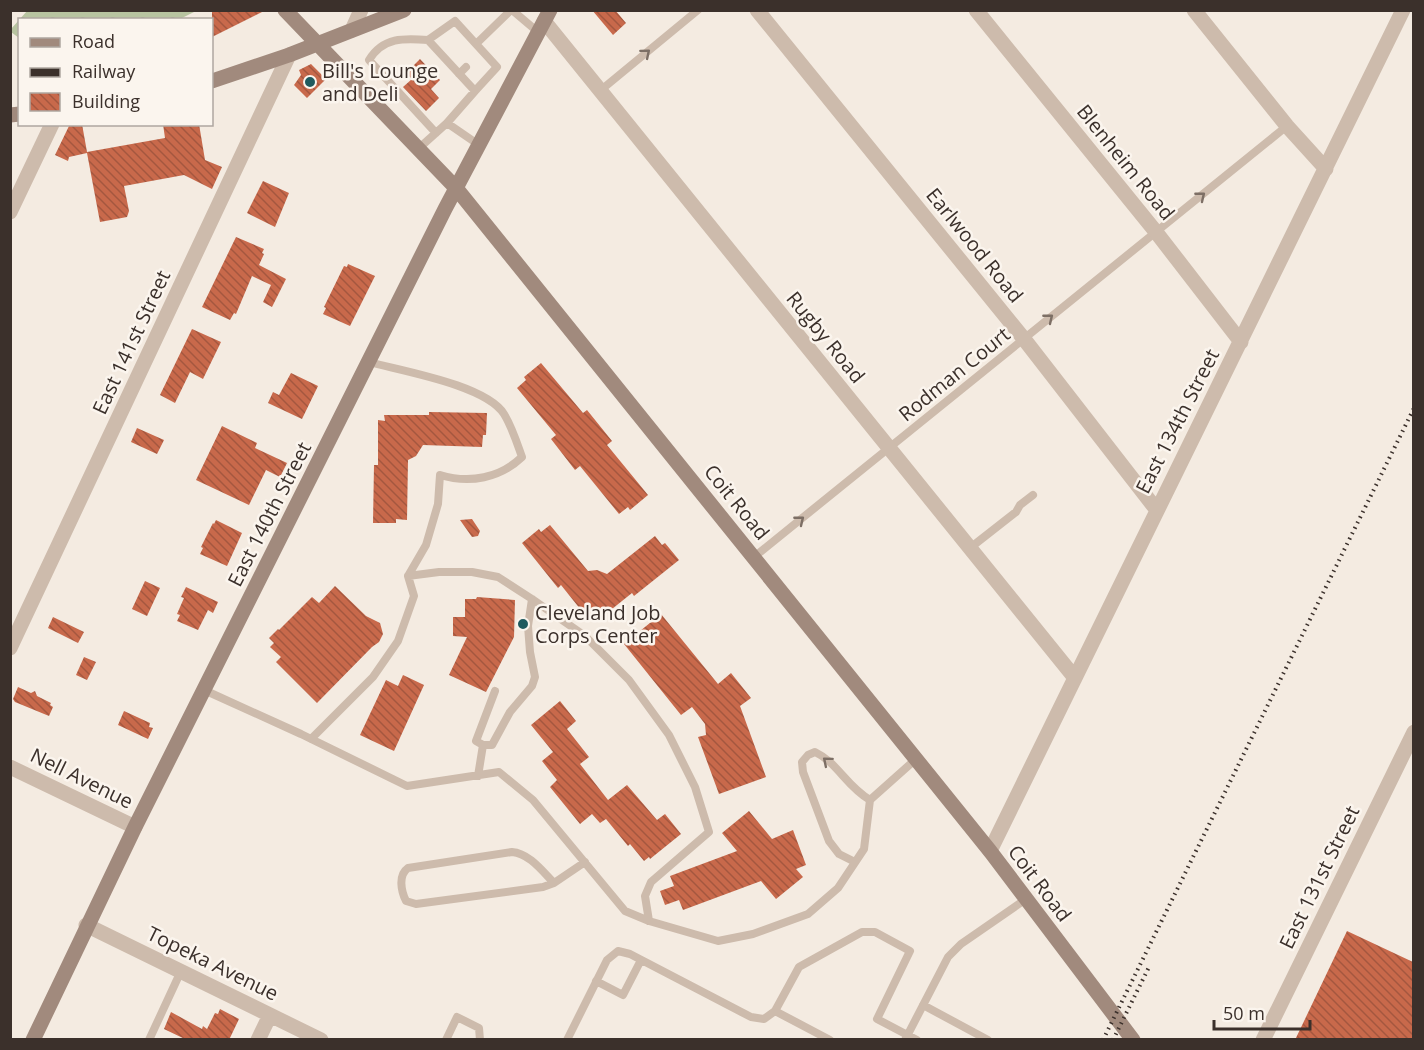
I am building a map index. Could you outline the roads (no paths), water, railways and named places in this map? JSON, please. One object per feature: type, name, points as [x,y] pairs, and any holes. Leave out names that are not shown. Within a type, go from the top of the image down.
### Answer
[{"type":"street","name":"Coit Road","points":[[285,10],[456,188],[990,851],[1133,1040]]},
{"type":"street","points":[[352,30],[361,10]]},
{"type":"street","points":[[213,81],[290,55],[404,10]]},
{"type":"street","name":"Earlwood Road","points":[[757,10],[1024,339],[1156,509]]},
{"type":"street","name":"Blenheim Road","points":[[976,10],[1156,232],[1241,342]]},
{"type":"street","points":[[1194,10],[1287,126],[1326,169]]},
{"type":"street","name":"East 134th Street","points":[[990,851],[1403,10]]},
{"type":"street","name":"Rugby Road","points":[[544,21],[1075,678]]},
{"type":"street","name":"East 140th Street","points":[[33,1040],[86,925],[135,827],[456,188],[544,21]]},
{"type":"street","name":"East 141st Street","points":[[10,648],[290,55]]},
{"type":"street","points":[[10,212],[51,126]]},
{"type":"street","name":"East 131st Street","points":[[1263,1040],[1413,732]]},
{"type":"street","name":"Nell Avenue","points":[[10,767],[135,827]]},
{"type":"street","name":"Topeka Avenue","points":[[86,925],[321,1040]]},
{"type":"street","points":[[258,1040],[270,1015]]},
{"type":"lane","points":[[476,44],[512,10],[544,21]]},
{"type":"lane","points":[[601,90],[698,10]]},
{"type":"lane","points":[[418,149],[447,123],[497,67],[480,54],[476,44],[465,38],[455,21],[428,40]]},
{"type":"lane","points":[[436,134],[369,60],[376,48],[402,38],[428,40],[446,55],[474,91]]},
{"type":"lane","points":[[459,74],[466,67]]},
{"type":"lane","points":[[447,123],[479,145]]},
{"type":"lane","name":"Rodman Court","points":[[754,557],[1287,126]]},
{"type":"lane","points":[[311,739],[373,677],[398,641],[414,596],[408,576],[426,545],[438,504],[440,475],[486,478],[510,468],[522,457],[504,413],[486,398],[453,384],[369,362]]},
{"type":"lane","points":[[970,548],[1016,512],[1020,504],[1033,495]]},
{"type":"lane","points":[[408,576],[439,572],[472,572],[498,577],[585,636],[629,680],[669,735],[695,786],[709,832],[651,882],[645,896],[648,921]]},
{"type":"lane","points":[[495,691],[476,741],[483,745],[492,746],[510,712],[532,686],[535,676],[528,626],[532,599]]},
{"type":"lane","points":[[204,690],[407,786],[499,772],[533,800],[625,911],[648,921],[718,941],[753,934],[808,914],[838,888],[864,849],[870,800],[916,759]]},
{"type":"lane","points":[[478,776],[483,745]]},
{"type":"lane","points":[[855,862],[839,854],[829,842],[803,772],[802,762],[808,755],[815,752],[827,758],[855,791],[870,800]]},
{"type":"lane","points":[[554,883],[527,857],[518,852],[408,868],[403,872],[402,877],[403,895],[411,904],[530,890],[554,883],[585,862]]},
{"type":"lane","points":[[906,1037],[948,957],[961,944],[1026,899]]},
{"type":"lane","points":[[567,1040],[607,960],[618,951],[630,954],[751,1017],[764,1018],[775,1011],[799,967],[862,932],[875,932],[910,951],[877,1019],[906,1037],[917,1040]]},
{"type":"lane","points":[[596,981],[623,995],[641,960]]},
{"type":"lane","points":[[149,1040],[181,971]]},
{"type":"lane","points":[[923,1005],[988,1040]]},
{"type":"lane","points":[[775,1011],[830,1040]]},
{"type":"lane","points":[[446,1040],[457,1017],[479,1028],[480,1040]]},
{"type":"railway","points":[[1103,1040],[1414,408]]},
{"type":"railway","points":[[1113,1040],[1150,965]]},
{"type":"place","name":"Bill's Lounge and Deli","points":[[310,82]]},
{"type":"place","name":"Cleveland Job Corps Center","points":[[523,624]]}]
